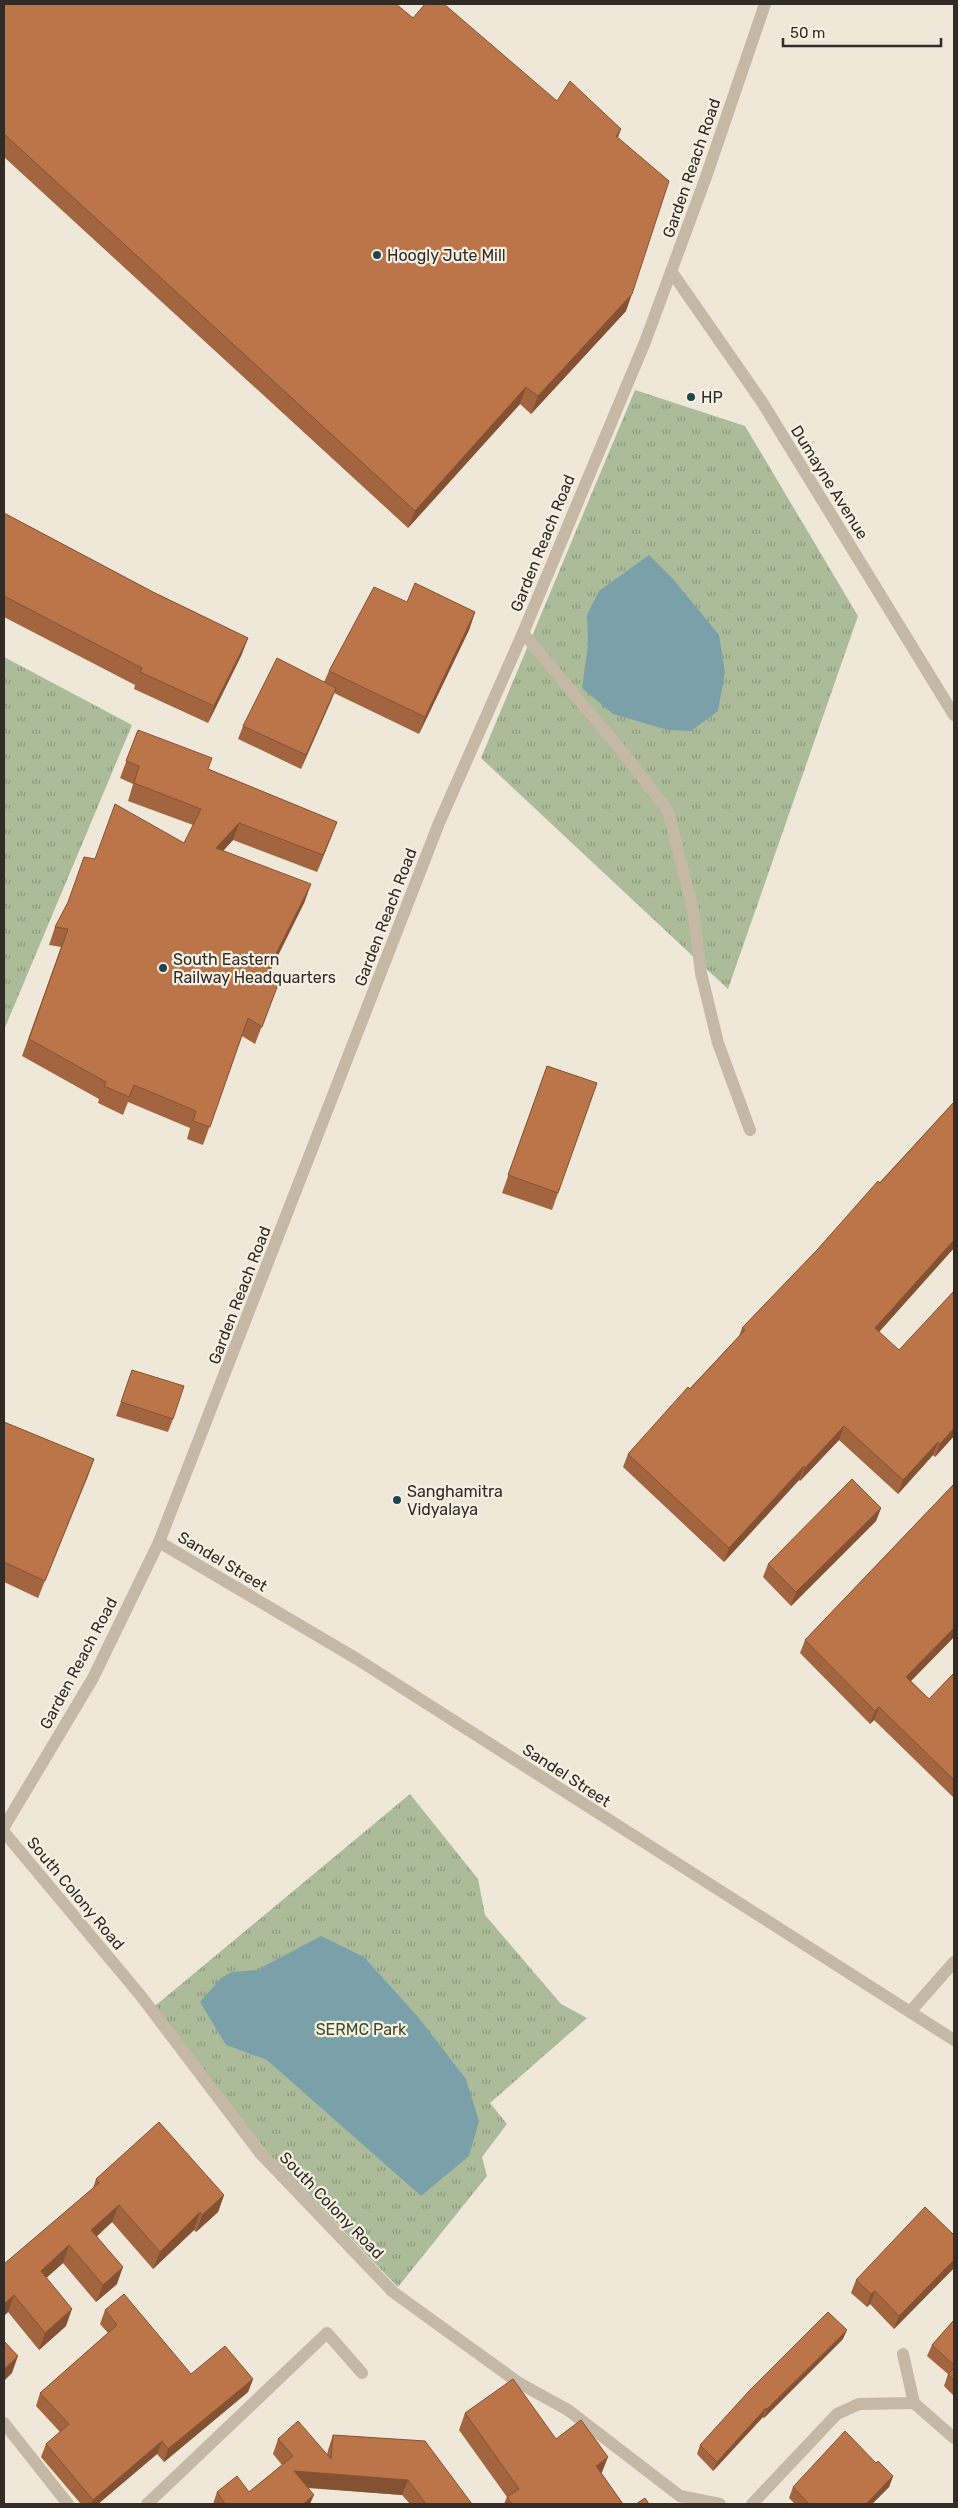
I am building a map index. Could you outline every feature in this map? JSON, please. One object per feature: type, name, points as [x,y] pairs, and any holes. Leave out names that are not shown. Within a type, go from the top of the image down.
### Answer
[{"type":"street","name":"Garden Reach Road","points":[[4,1826],[93,1678],[159,1542],[297,1193],[439,823],[523,633],[644,342],[706,177],[765,4]]},
{"type":"street","name":"Dumayne Avenue","points":[[671,271],[762,402],[954,715]]},
{"type":"street","points":[[523,633],[625,754],[668,811],[693,910],[701,972],[718,1043],[750,1130]]},
{"type":"street","name":"Sandel Street","points":[[159,1542],[357,1660],[954,2040]]},
{"type":"street","name":"South Colony Road","points":[[4,1832],[141,1996],[260,2153],[393,2292],[519,2382],[568,2410],[680,2496],[720,2504]]},
{"type":"street","points":[[910,2012],[954,1962]]},
{"type":"street","points":[[146,2504],[327,2333],[362,2373]]},
{"type":"street","points":[[902,2354],[914,2403],[954,2438]]},
{"type":"street","points":[[752,2504],[837,2414],[859,2404],[914,2403]]},
{"type":"street","points":[[4,2423],[68,2504]]},
{"type":"green space","points":[[635,390],[745,426],[858,616],[728,989],[481,758]]},
{"type":"green space","points":[[4,657],[132,725],[4,1030]]},
{"type":"green space","name":"SERMC Park","points":[[410,1794],[478,1879],[485,1915],[561,2004],[587,2018],[490,2103],[507,2124],[482,2157],[487,2176],[398,2287],[266,2151],[155,2006]]},
{"type":"water","points":[[649,555],[673,579],[719,635],[725,672],[718,711],[691,731],[668,730],[613,714],[582,688],[588,645],[587,615],[599,591]]},
{"type":"water","points":[[321,1936],[364,1957],[418,2017],[466,2079],[479,2121],[469,2156],[421,2196],[267,2060],[226,2045],[200,2002],[221,1978],[232,1972],[257,1970]]},
{"type":"building","name":"Hoogly Jute Mill","points":[[4,4],[396,4],[413,18],[425,4],[444,4],[557,101],[570,81],[621,129],[616,136],[669,181],[632,294],[538,396],[526,387],[415,511],[4,134]]},
{"type":"building","points":[[4,513],[153,592],[248,638],[214,706],[140,672],[142,668],[4,596]]},
{"type":"building","points":[[415,583],[475,612],[425,717],[329,671],[374,587],[407,602]]},
{"type":"building","points":[[277,658],[336,688],[306,755],[243,726]]},
{"type":"building","name":"South Eastern Railway Headquarters","points":[[138,730],[212,758],[208,769],[337,822],[323,855],[239,823],[216,848],[311,884],[267,972],[282,974],[262,1027],[248,1018],[210,1127],[193,1121],[196,1111],[134,1085],[129,1097],[104,1086],[106,1082],[29,1039],[68,929],[55,927],[68,902],[84,857],[95,859],[115,804],[184,843],[201,809],[134,783],[139,766],[126,761]]},
{"type":"building","points":[[547,1066],[597,1083],[558,1193],[508,1175]]},
{"type":"building","points":[[954,1102],[954,1240],[875,1328],[899,1350],[954,1291],[954,1428],[940,1444],[938,1442],[903,1480],[844,1426],[805,1468],[804,1466],[729,1548],[628,1454],[688,1387],[690,1389],[745,1330],[742,1328],[817,1250],[878,1181],[880,1183]]},
{"type":"building","points":[[132,1370],[184,1386],[173,1419],[121,1402]]},
{"type":"building","points":[[4,1422],[94,1459],[45,1581],[4,1562]]},
{"type":"building","points":[[852,1479],[881,1508],[796,1592],[768,1564]]},
{"type":"building","points":[[954,1484],[954,1628],[906,1677],[929,1699],[954,1673],[954,1780],[879,1707],[875,1711],[805,1640]]},
{"type":"building","points":[[159,2122],[224,2195],[202,2215],[200,2212],[160,2252],[119,2205],[91,2230],[123,2267],[103,2285],[69,2245],[41,2271],[72,2309],[45,2333],[14,2295],[4,2304],[4,2264],[99,2183],[96,2179]]},
{"type":"building","points":[[925,2207],[954,2235],[954,2260],[899,2316],[875,2291],[871,2294],[856,2280]]},
{"type":"building","points":[[124,2294],[191,2374],[225,2346],[253,2379],[168,2449],[162,2441],[93,2500],[46,2444],[69,2424],[40,2393],[117,2325],[105,2310]]},
{"type":"building","points":[[828,2312],[847,2330],[766,2408],[717,2462],[700,2445],[749,2391]]},
{"type":"building","points":[[954,2320],[954,2365],[932,2345]]},
{"type":"building","points":[[4,2341],[18,2356],[4,2369]]},
{"type":"building","points":[[954,2368],[954,2381],[948,2374]]},
{"type":"building","points":[[513,2379],[556,2439],[581,2420],[608,2457],[596,2466],[623,2504],[512,2504],[507,2497],[519,2489],[465,2413]]},
{"type":"building","points":[[298,2421],[331,2459],[333,2435],[425,2441],[472,2504],[426,2504],[408,2480],[294,2471],[314,2495],[303,2504],[225,2504],[217,2492],[237,2476],[249,2492],[293,2456],[278,2439]]},
{"type":"building","points":[[845,2431],[876,2463],[878,2461],[893,2476],[866,2504],[809,2504],[793,2487]]},
{"type":"building","points":[[645,2498],[649,2504],[636,2504]]},
{"type":"place","name":"Hoogly Jute Mill","points":[[377,255]]},
{"type":"place","name":"HP","points":[[691,397]]},
{"type":"place","name":"South Eastern Railway Headquarters","points":[[163,968]]},
{"type":"place","name":"Sanghamitra Vidyalaya","points":[[397,1500]]}]
